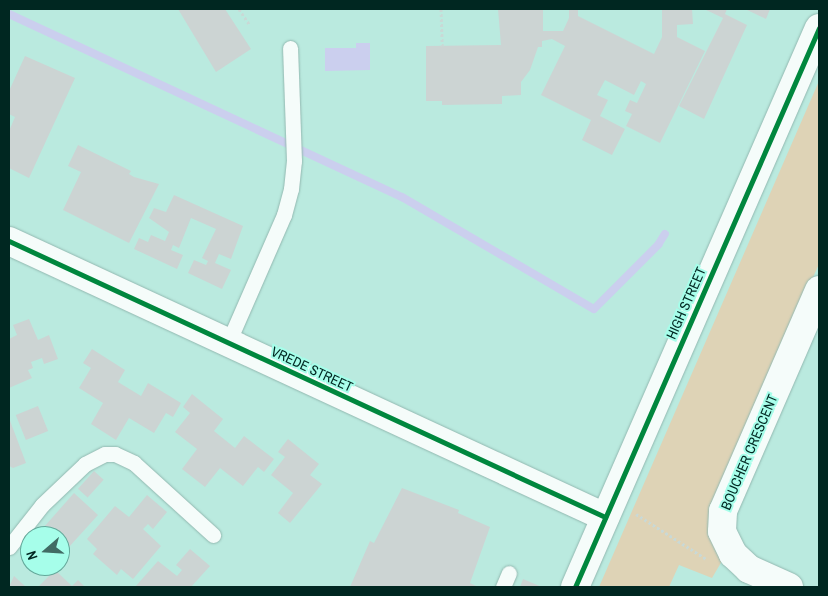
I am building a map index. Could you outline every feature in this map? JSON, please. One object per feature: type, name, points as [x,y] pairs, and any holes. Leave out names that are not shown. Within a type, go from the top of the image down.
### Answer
[{"type":"street","name":"HIGH STREET","points":[[575,587],[617,513],[819,28]]},
{"type":"street","name":"VREDE STREET","points":[[9,241],[228,343],[617,513]]},
{"type":"street","name":"BOUCHER CRESCENT","points":[[790,587],[741,564],[726,544],[722,511],[819,290]]},
{"type":"lane","points":[[228,343],[284,215],[294,161],[290,48]]},
{"type":"lane","points":[[9,547],[42,505],[85,464],[105,454],[120,456],[134,463],[213,534]]},
{"type":"lane","points":[[502,587],[509,573]]},
{"type":"path","points":[[239,9],[248,24]]},
{"type":"path","points":[[441,9],[442,46]]},
{"type":"path","points":[[617,513],[698,557],[721,564],[741,564]]},
{"type":"shaded area","points":[[819,81],[819,264],[714,499],[722,561],[712,578],[679,565],[669,587],[599,587]]},
{"type":"water","points":[[356,43],[370,43],[370,70],[325,71],[325,48],[356,48]]},
{"type":"building","points":[[178,9],[225,9],[251,49],[216,72]]},
{"type":"building","points":[[498,9],[543,9],[543,31],[563,31],[569,18],[569,9],[578,9],[578,16],[654,54],[662,37],[662,9],[692,9],[693,24],[677,25],[677,37],[705,51],[660,143],[626,126],[632,114],[625,111],[630,100],[637,103],[646,84],[641,81],[634,95],[605,80],[597,95],[608,100],[600,116],[625,129],[612,155],[582,140],[591,120],[541,95],[565,46],[552,39],[542,41],[542,47],[538,47],[530,70],[521,82],[521,95],[502,96],[502,104],[442,105],[442,101],[426,101],[426,46],[501,45]]},
{"type":"building","points":[[704,9],[727,9],[725,14],[747,25],[704,119],[679,106],[723,18]]},
{"type":"building","points":[[745,9],[770,9],[766,19]]},
{"type":"building","points":[[25,56],[75,78],[29,178],[9,168],[9,131],[15,117],[9,114],[9,91]]},
{"type":"building","points":[[78,145],[131,171],[129,174],[134,177],[159,184],[129,243],[63,210],[81,172],[68,166]]},
{"type":"building","points":[[174,195],[243,226],[231,259],[219,254],[215,263],[231,270],[222,289],[188,273],[194,260],[206,265],[208,261],[202,258],[216,229],[191,218],[179,248],[173,245],[171,250],[183,255],[177,269],[134,249],[139,238],[148,242],[151,235],[165,241],[169,232],[149,218],[154,208],[166,212]]},
{"type":"building","points":[[29,319],[38,340],[49,335],[58,359],[44,364],[42,358],[31,362],[33,368],[28,370],[32,378],[9,388],[9,339],[17,335],[13,325]]},
{"type":"building","points":[[92,349],[125,370],[118,382],[141,396],[148,383],[181,403],[173,417],[166,413],[154,433],[129,418],[116,440],[91,424],[103,403],[79,388],[91,368],[83,363]]},
{"type":"building","points":[[192,394],[223,419],[214,431],[235,448],[244,436],[274,459],[264,472],[258,467],[243,486],[220,468],[205,487],[182,469],[197,449],[175,432],[190,413],[183,407]]},
{"type":"building","points":[[38,406],[48,431],[26,440],[16,415]]},
{"type":"building","points":[[9,418],[26,463],[13,468],[9,466]]},
{"type":"building","points":[[288,439],[319,464],[310,475],[322,484],[290,523],[278,513],[293,493],[271,475],[285,457],[278,452]]},
{"type":"building","points":[[94,471],[104,480],[88,498],[78,489]]},
{"type":"building","points":[[402,488],[459,510],[458,513],[490,527],[470,583],[478,587],[350,587],[370,541],[374,543]]},
{"type":"building","points":[[74,493],[98,515],[70,546],[70,526],[45,526]]},
{"type":"building","points":[[147,495],[167,512],[153,529],[148,524],[143,529],[161,546],[133,579],[121,569],[117,575],[93,554],[97,549],[87,539],[115,506],[129,517]]},
{"type":"building","points":[[190,549],[210,566],[191,587],[135,587],[158,561],[177,576],[182,570],[176,565]]},
{"type":"building","points":[[14,576],[26,587],[9,587]]},
{"type":"building","points":[[49,576],[61,576],[72,586],[78,580],[85,587],[38,587]]},
{"type":"building","points":[[523,579],[542,587],[520,587]]},
{"type":"waterway","points":[[9,14],[402,197],[594,309],[658,245],[665,234]]},
{"type":"cycle path","points":[[575,587],[819,28]]},
{"type":"cycle path","points":[[9,241],[605,517]]}]
